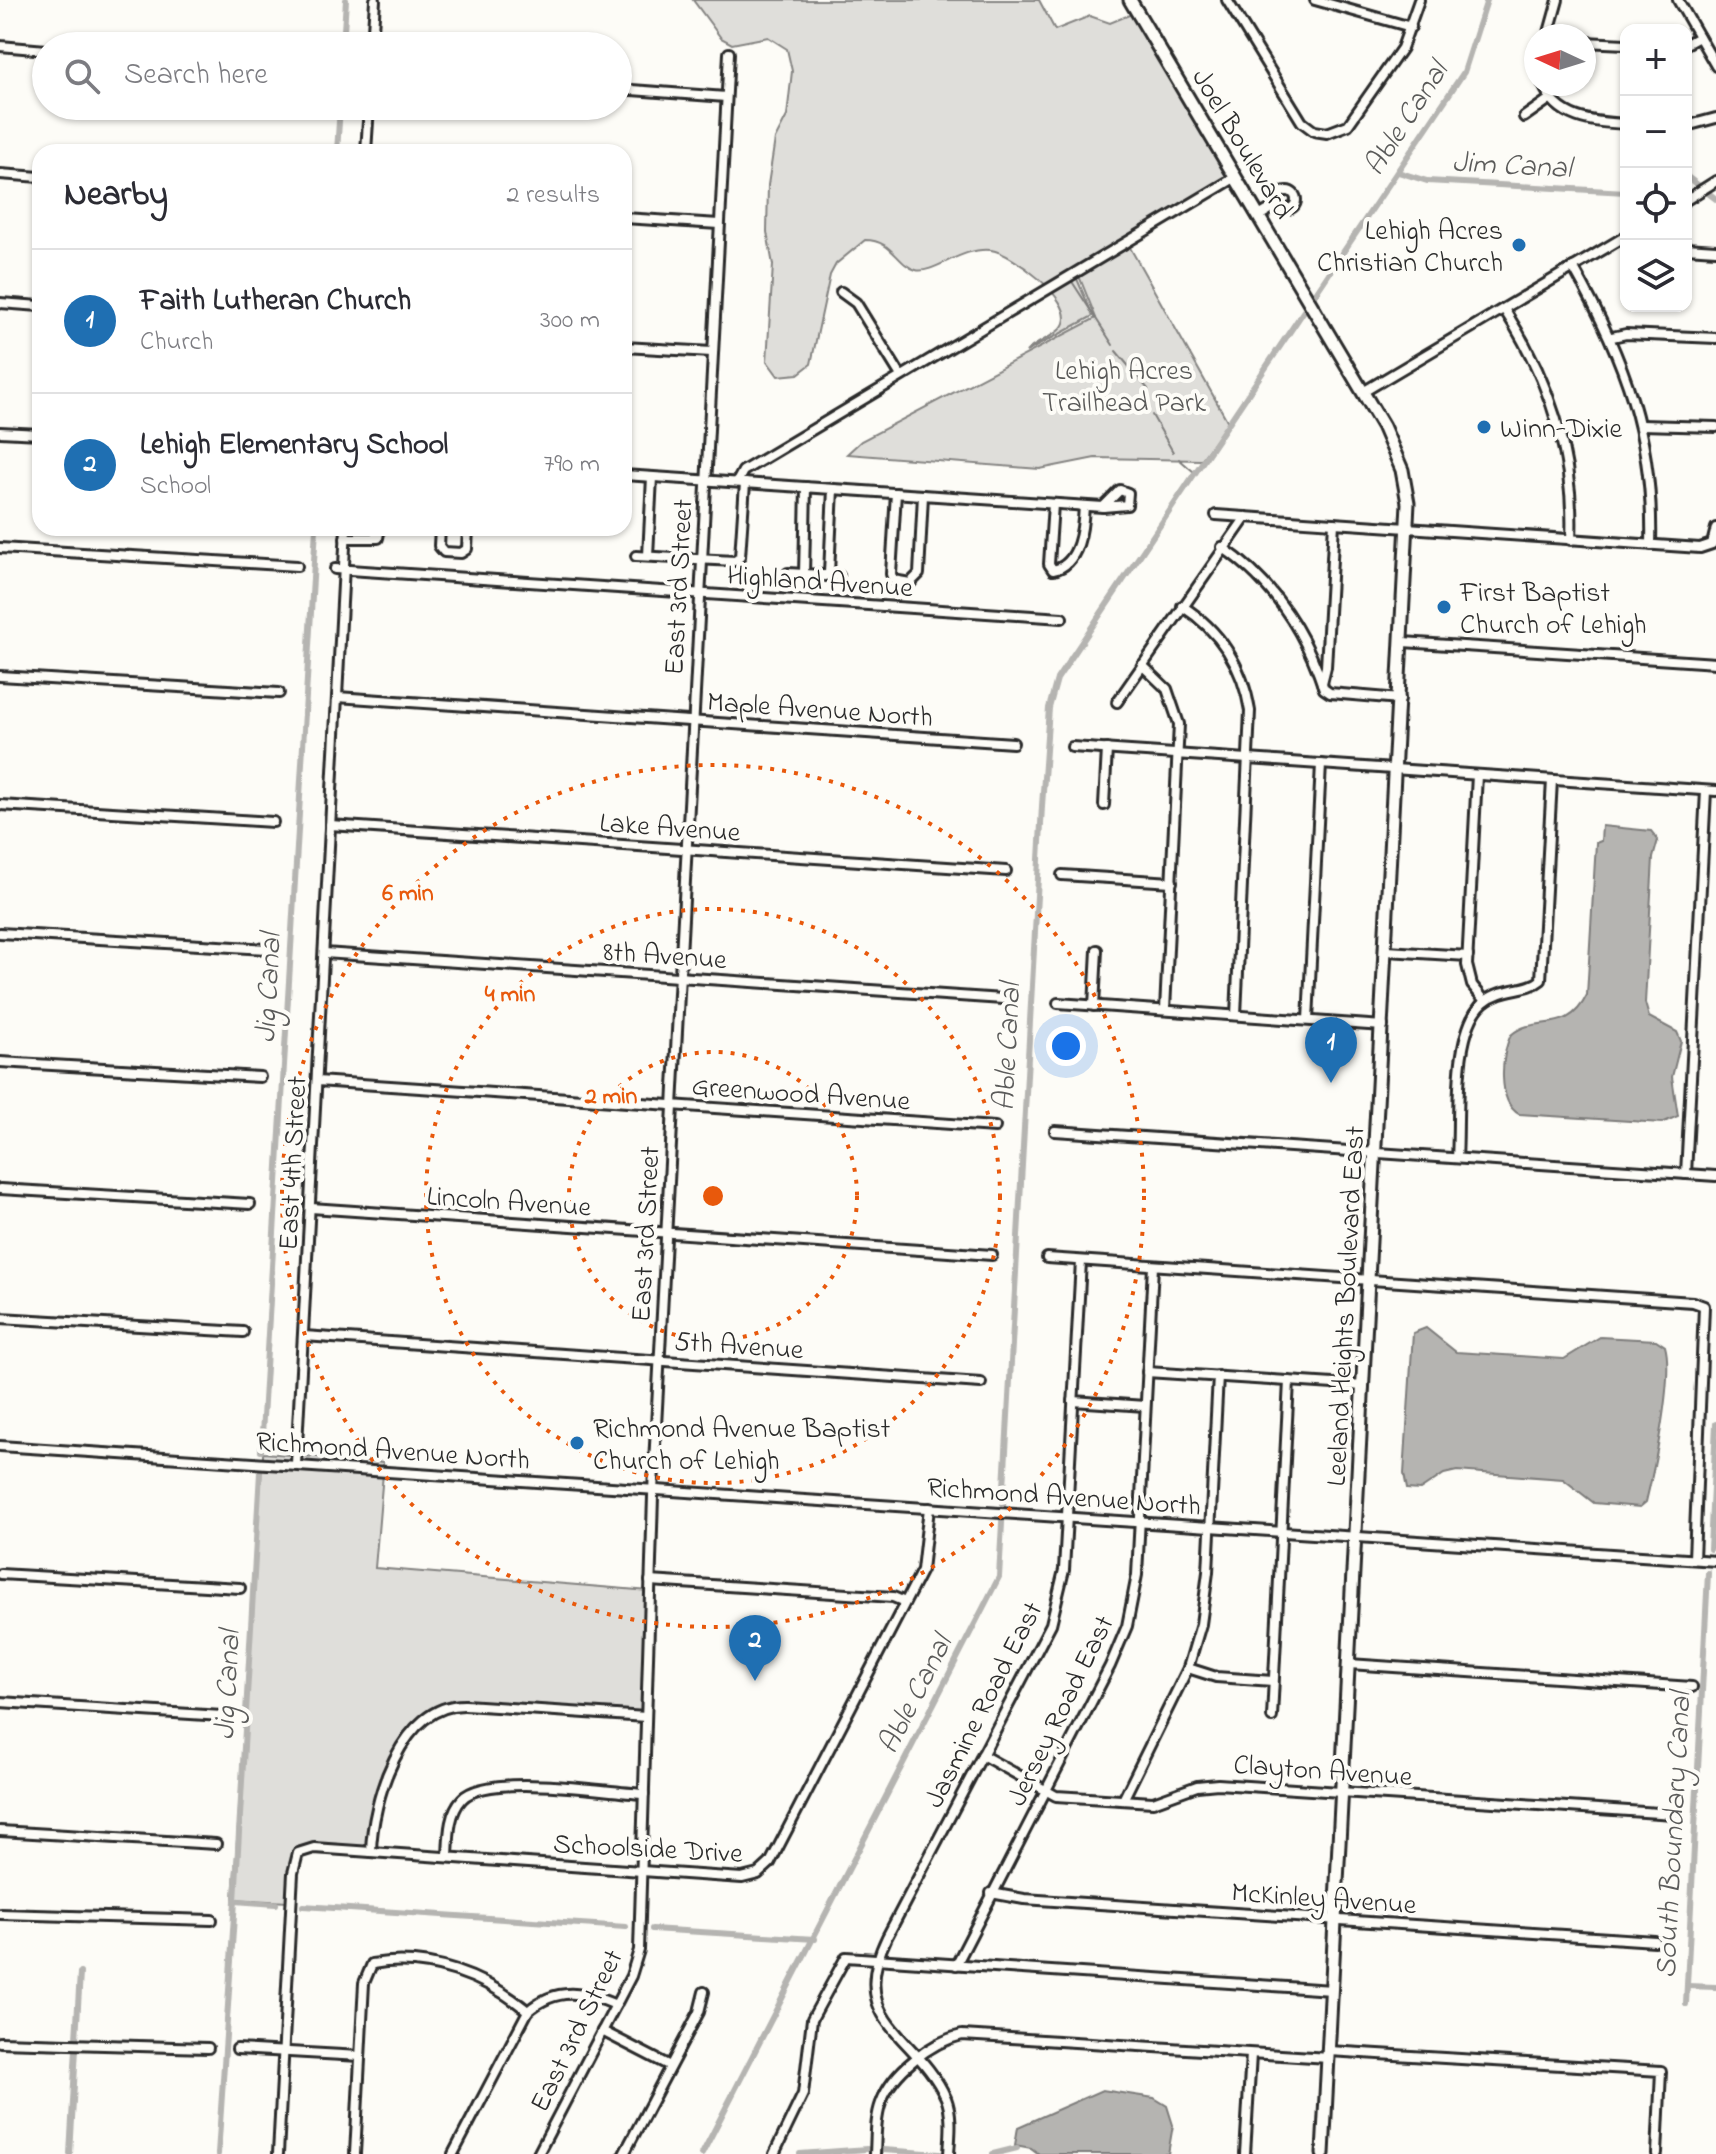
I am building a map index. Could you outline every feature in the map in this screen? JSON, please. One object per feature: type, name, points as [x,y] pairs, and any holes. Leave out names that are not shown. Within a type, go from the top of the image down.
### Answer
[{"type":"main road","name":"Joel Boulevard","points":[[1130,0],[1363,392],[1399,461],[1406,487],[1409,528]]},
{"type":"main road","name":"Leeland Heights Boulevard East","points":[[1323,2154],[1409,528]]},
{"type":"street","points":[[373,32],[375,0]]},
{"type":"street","points":[[1227,0],[1297,116],[1307,127],[1321,133],[1334,132],[1348,125],[1402,48],[1419,0]]},
{"type":"street","points":[[1315,0],[1411,27]]},
{"type":"street","points":[[1551,24],[1558,0]]},
{"type":"street","points":[[1678,0],[1716,66]]},
{"type":"street","points":[[1692,41],[1699,37]]},
{"type":"street","points":[[1596,43],[1620,44]]},
{"type":"street","points":[[0,46],[32,49]]},
{"type":"street","name":"East 3rd Street","points":[[538,2154],[637,1961],[659,1361],[729,53]]},
{"type":"street","points":[[632,90],[726,97]]},
{"type":"street","points":[[1524,117],[1551,98],[1578,118],[1620,123]]},
{"type":"street","points":[[1692,124],[1716,118]]},
{"type":"street","points":[[367,144],[368,120]]},
{"type":"street","points":[[0,174],[32,176]]},
{"type":"street","points":[[636,556],[735,561],[740,557],[743,471],[1236,177]]},
{"type":"street","points":[[1692,196],[1714,183]]},
{"type":"street","points":[[1259,216],[1279,204]]},
{"type":"street","points":[[632,219],[719,224]]},
{"type":"street","points":[[1363,392],[1620,240]]},
{"type":"street","points":[[1692,248],[1716,250]]},
{"type":"street","points":[[1573,267],[1612,337],[1641,425],[1648,468],[1651,545]]},
{"type":"street","points":[[841,292],[856,303],[901,376]]},
{"type":"street","points":[[0,303],[32,305]]},
{"type":"street","points":[[1504,309],[1538,369],[1554,409],[1569,475],[1571,540]]},
{"type":"street","points":[[1612,337],[1626,334],[1716,338]]},
{"type":"street","points":[[632,347],[712,352]]},
{"type":"street","points":[[1641,425],[1716,427]]},
{"type":"street","points":[[0,432],[32,434]]},
{"type":"street","points":[[632,476],[1103,507]]},
{"type":"street","points":[[648,556],[652,477]]},
{"type":"street","points":[[804,574],[806,487]]},
{"type":"street","points":[[825,576],[829,573],[833,489]]},
{"type":"street","points":[[896,493],[891,574],[899,583],[926,582]]},
{"type":"street","points":[[913,582],[919,574],[923,495]]},
{"type":"street","points":[[1053,504],[1049,564],[1053,570],[1065,564],[1082,538],[1084,506]]},
{"type":"street","points":[[1216,515],[1700,548],[1712,544],[1716,528]]},
{"type":"street","points":[[1117,702],[1222,547],[1246,517]]},
{"type":"street","points":[[1322,683],[1326,667],[1334,523]]},
{"type":"street","points":[[345,538],[378,536]]},
{"type":"street","points":[[440,536],[439,546],[444,552],[461,553],[467,549],[468,536]]},
{"type":"street","name":"East 4th Street","points":[[296,1464],[337,697],[340,570],[345,538]]},
{"type":"street","points":[[1222,547],[1252,570],[1284,607],[1330,693],[1400,699]]},
{"type":"street","points":[[0,548],[297,566]]},
{"type":"street","name":"Highland Avenue","points":[[340,570],[1062,618]]},
{"type":"street","points":[[788,573],[839,576]]},
{"type":"street","points":[[1182,606],[1214,632],[1239,671],[1250,711],[1236,1015]]},
{"type":"street","points":[[1403,642],[1716,663]]},
{"type":"street","points":[[1142,665],[1163,683],[1174,701],[1179,724],[1165,1010]]},
{"type":"street","points":[[0,676],[279,693]]},
{"type":"street","name":"Maple Avenue North","points":[[337,697],[1013,743]]},
{"type":"street","points":[[1072,747],[1716,791]]},
{"type":"street","points":[[1104,805],[1107,749]]},
{"type":"street","points":[[1308,1020],[1321,764]]},
{"type":"street","points":[[1477,775],[1468,956],[1469,979],[1485,1001]]},
{"type":"street","points":[[1457,1158],[1464,1038],[1472,1017],[1485,1001],[1506,989],[1536,984],[1541,980],[1552,780]]},
{"type":"street","points":[[1686,1174],[1706,791]]},
{"type":"street","points":[[0,805],[273,822]]},
{"type":"street","name":"Lake Avenue","points":[[330,825],[1006,871]]},
{"type":"street","points":[[1062,875],[1172,882]]},
{"type":"street","points":[[0,933],[267,949]]},
{"type":"street","points":[[1094,1006],[1097,950]]},
{"type":"street","points":[[1387,951],[1468,956]]},
{"type":"street","name":"8th Avenue","points":[[324,953],[1003,999]]},
{"type":"street","points":[[1058,1003],[1383,1026]]},
{"type":"street","points":[[0,1062],[260,1077]]},
{"type":"street","name":"Greenwood Avenue","points":[[317,1081],[995,1127]]},
{"type":"street","points":[[1055,1131],[1716,1176]]},
{"type":"street","points":[[0,1189],[250,1204]]},
{"type":"street","name":"Lincoln Avenue","points":[[311,1208],[992,1255]]},
{"type":"street","points":[[1047,1258],[1678,1301],[1704,1306],[1694,1559]]},
{"type":"street","name":"Jasmine Road East","points":[[949,2154],[948,2104],[917,2060],[891,2031],[878,2009],[874,1984],[887,1937],[1055,1613],[1063,1585],[1081,1261]]},
{"type":"street","name":"Jersey Road East","points":[[956,1965],[1110,1666],[1127,1626],[1137,1575],[1153,1266]]},
{"type":"street","points":[[0,1318],[243,1332]]},
{"type":"street","name":"5th Avenue","points":[[304,1336],[981,1383]]},
{"type":"street","points":[[1147,1372],[1364,1386]]},
{"type":"street","points":[[1123,1800],[1188,1668],[1203,1615],[1218,1376]]},
{"type":"street","points":[[1272,1717],[1289,1381]]},
{"type":"street","points":[[1073,1401],[1145,1406]]},
{"type":"street","name":"Richmond Avenue North","points":[[0,1446],[1716,1561]]},
{"type":"street","name":"Schoolside Drive","points":[[284,2052],[293,1873],[298,1853],[314,1848],[742,1878],[765,1869],[925,1562],[929,1508]]},
{"type":"street","points":[[0,1574],[240,1588]]},
{"type":"street","points":[[650,1581],[893,1597],[905,1602]]},
{"type":"street","points":[[1349,1664],[1692,1687]]},
{"type":"street","points":[[1188,1668],[1224,1679],[1273,1681]]},
{"type":"street","points":[[0,1702],[222,1716]]},
{"type":"street","points":[[371,1852],[379,1793],[408,1741],[429,1715],[458,1705],[646,1717]]},
{"type":"street","name":"Clayton Avenue","points":[[982,1755],[1056,1796],[1162,1801],[1211,1784],[1674,1814]]},
{"type":"street","points":[[448,1857],[454,1811],[462,1799],[478,1788],[495,1784],[644,1794]]},
{"type":"street","points":[[0,1831],[216,1844]]},
{"type":"street","name":"McKinley Avenue","points":[[991,1893],[1024,1899],[1655,1941]]},
{"type":"street","points":[[0,1914],[212,1920]]},
{"type":"street","points":[[774,2154],[803,2094],[809,2027],[846,1957],[1332,1990]]},
{"type":"street","points":[[355,2154],[365,1977],[369,1968],[379,1963],[460,1971],[495,1986],[528,2011]]},
{"type":"street","points":[[624,2154],[699,2012],[704,1992]]},
{"type":"street","points":[[453,2154],[528,2011],[549,1997],[571,1993],[616,2005]]},
{"type":"street","points":[[602,2031],[670,2066]]},
{"type":"street","points":[[875,2154],[877,2118],[883,2098],[917,2060],[941,2042],[970,2035],[1251,2054],[1661,2071],[1657,2154]]},
{"type":"street","points":[[0,2042],[208,2048]]},
{"type":"street","points":[[237,2049],[360,2056]]},
{"type":"street","points":[[278,2154],[284,2052]]},
{"type":"street","points":[[1245,2154],[1251,2054]]},
{"type":"green space","points":[[693,0],[1039,0],[1055,30],[1090,16],[1110,23],[1134,13],[1231,176],[1074,272],[1093,316],[1026,352],[1062,327],[1064,313],[1050,290],[1026,268],[1001,253],[980,250],[931,268],[916,270],[882,244],[865,240],[836,264],[830,275],[811,364],[798,374],[778,376],[767,361],[773,265],[767,232],[768,185],[775,139],[787,116],[792,71],[787,49],[768,37],[732,44],[721,38]]},
{"type":"green space","name":"Lehigh Acres Trailhead Park","points":[[1128,244],[1228,422],[1201,460],[1095,458],[1040,469],[847,454],[861,441],[1096,318],[1077,271]]},
{"type":"green space","points":[[263,1453],[383,1462],[383,1467],[263,1459]]},
{"type":"green space","points":[[262,1465],[383,1473],[375,1568],[649,1591],[645,1713],[468,1702],[445,1704],[424,1714],[396,1752],[377,1792],[368,1849],[298,1850],[291,1863],[288,1902],[233,1899]]},
{"type":"shaded area","points":[[1602,826],[1651,831],[1658,840],[1653,858],[1645,1003],[1649,1017],[1677,1032],[1681,1041],[1672,1077],[1678,1116],[1662,1123],[1519,1114],[1512,1108],[1504,1089],[1503,1065],[1511,1035],[1531,1025],[1570,1016],[1587,995],[1596,843],[1601,841]]},
{"type":"shaded area","points":[[1426,1328],[1456,1352],[1564,1359],[1600,1337],[1656,1340],[1665,1346],[1665,1400],[1646,1502],[1640,1507],[1594,1503],[1563,1479],[1457,1471],[1444,1474],[1420,1490],[1407,1489],[1404,1474],[1413,1333]]},
{"type":"shaded area","points":[[1102,2090],[1154,2098],[1167,2106],[1173,2125],[1168,2154],[1039,2154],[1031,2148],[1015,2145],[1018,2127]]},
{"type":"waterway","name":"Jig Canal","points":[[344,32],[346,0]]},
{"type":"waterway","name":"Able Canal","points":[[702,2154],[999,1577],[1042,806],[1049,708],[1057,679],[1464,72],[1487,0]]},
{"type":"waterway","name":"Jig Canal","points":[[338,144],[339,120]]},
{"type":"waterway","name":"Jim Canal","points":[[1398,172],[1427,181],[1620,192]]},
{"type":"waterway","name":"Jim Canal","points":[[1692,181],[1716,199]]},
{"type":"waterway","points":[[1071,280],[1113,345]]},
{"type":"waterway","points":[[1116,351],[1148,389],[1148,404]]},
{"type":"waterway","points":[[1152,415],[1173,452]]},
{"type":"waterway","points":[[1179,459],[1194,472]]},
{"type":"waterway","name":"Jig Canal","points":[[261,1451],[316,536]]},
{"type":"waterway","name":"South Boundary Canal","points":[[1710,1549],[1716,1424]]},
{"type":"waterway","name":"Jig Canal","points":[[260,1472],[235,1901],[276,1904]]},
{"type":"waterway","name":"South Boundary Canal","points":[[1686,2004],[1708,1573]]},
{"type":"waterway","name":"Jig Canal","points":[[218,2154],[235,1901]]},
{"type":"waterway","name":"Jig Canal","points":[[303,1906],[626,1927]]},
{"type":"waterway","name":"Jig Canal","points":[[652,1929],[815,1939]]},
{"type":"waterway","points":[[76,2039],[80,1973]]},
{"type":"waterway","points":[[1687,1986],[1716,1987]]},
{"type":"waterway","points":[[70,2154],[76,2049]]},
{"type":"waterway","points":[[993,2154],[1017,2148]]},
{"type":"waterway","points":[[800,2154],[867,2149]]},
{"type":"waterway","points":[[883,2150],[940,2154]]},
{"type":"place","name":"Lehigh Acres Christian Church","points":[[1519,245]]},
{"type":"place","name":"Winn-Dixie","points":[[1484,427]]},
{"type":"place","name":"First Baptist Church of Lehigh","points":[[1444,607]]},
{"type":"place","name":"Faith Lutheran Church","points":[[1331,1083]]},
{"type":"place","name":"Richmond Avenue Baptist Church of Lehigh","points":[[577,1443]]},
{"type":"place","name":"Lehigh Elementary School","points":[[755,1681]]}]
